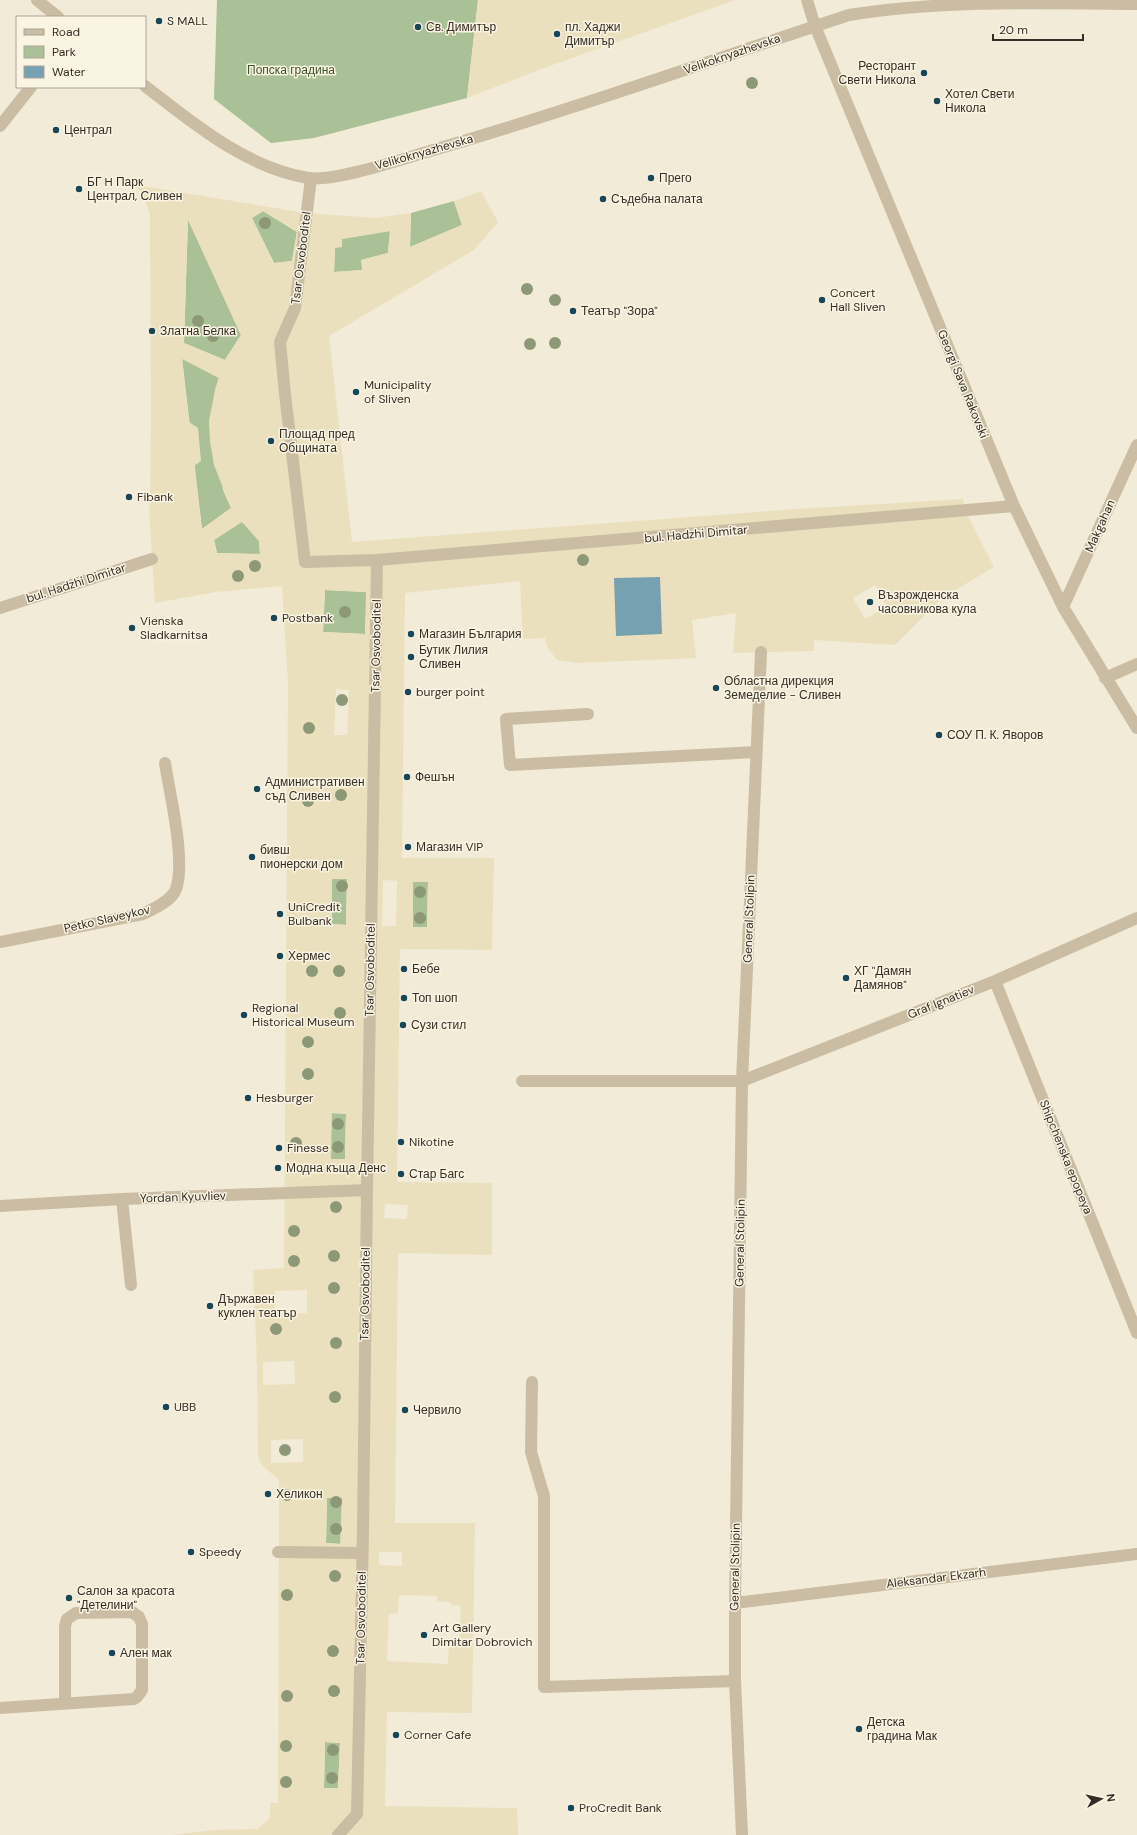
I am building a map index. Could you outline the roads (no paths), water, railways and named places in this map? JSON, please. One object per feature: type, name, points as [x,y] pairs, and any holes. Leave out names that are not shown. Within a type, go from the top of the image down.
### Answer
[{"type":"street","points":[[37,0],[57,16]]},
{"type":"street","name":"Georgi Sava Rakovski","points":[[807,0],[815,26],[1014,506],[1063,607],[1105,678],[1137,728]]},
{"type":"street","name":"Velikoknyazhevska","points":[[311,178],[339,175],[471,139],[605,97],[849,15],[890,8],[1003,1],[1137,4]]},
{"type":"street","points":[[146,87],[218,140],[270,167],[284,172],[311,178]]},
{"type":"street","points":[[0,126],[30,88]]},
{"type":"street","name":"Tsar Osvoboditel","points":[[311,178],[295,308],[280,342],[284,394],[305,562],[378,560],[357,1814],[338,1835]]},
{"type":"street","name":"Makgahan","points":[[1063,607],[1137,445]]},
{"type":"street","name":"bul. Hadzhi Dimitar","points":[[378,560],[1014,506]]},
{"type":"street","name":"bul. Hadzhi Dimitar","points":[[0,608],[152,559]]},
{"type":"street","name":"General Stolipin","points":[[742,1835],[735,1681],[735,1603],[742,1081],[761,652]]},
{"type":"street","points":[[1105,678],[1137,664]]},
{"type":"street","points":[[588,714],[506,719],[510,765],[756,752]]},
{"type":"street","name":"Petko Slaveykov","points":[[0,942],[142,914],[161,906],[176,890],[180,863],[165,763]]},
{"type":"street","name":"Graf Ignatiev","points":[[742,1081],[995,981],[1137,918]]},
{"type":"street","name":"Shipchenska epopeya","points":[[995,981],[1137,1332]]},
{"type":"street","points":[[522,1081],[742,1081]]},
{"type":"street","name":"Yordan Kyuvliev","points":[[0,1206],[122,1199],[367,1190]]},
{"type":"street","points":[[122,1199],[131,1285]]},
{"type":"street","points":[[532,1382],[531,1452],[544,1496],[544,1687],[735,1681]]},
{"type":"street","points":[[278,1552],[362,1553]]},
{"type":"street","name":"Aleksandar Ekzarh","points":[[735,1603],[1137,1554]]},
{"type":"street","points":[[0,1708],[134,1698],[139,1695],[142,1688],[142,1624],[139,1617],[132,1612],[76,1613],[67,1619],[65,1626],[65,1703]]},
{"type":"water","points":[[660,577],[662,634],[616,636],[614,578]]},
{"type":"place","name":"S MALL","points":[[159,21]]},
{"type":"place","name":"Св. Димитър","points":[[418,27]]},
{"type":"place","name":"пл. Хаджи Димитър","points":[[557,34]]},
{"type":"place","name":"Ресторант Свети Никола","points":[[924,73]]},
{"type":"place","name":"Хотел Свети Никола","points":[[937,101]]},
{"type":"place","name":"Централ","points":[[56,130]]},
{"type":"place","name":"Прего","points":[[651,178]]},
{"type":"place","name":"БГ H Парк Централ, Сливен","points":[[79,189]]},
{"type":"place","name":"Съдебна палата","points":[[603,199]]},
{"type":"place","name":"Concert Hall Sliven","points":[[822,300]]},
{"type":"place","name":"Театър \"Зора\"","points":[[573,311]]},
{"type":"place","name":"Златна Белка","points":[[152,331]]},
{"type":"place","name":"Municipality of Sliven","points":[[356,392]]},
{"type":"place","name":"Площад пред Общината","points":[[271,441]]},
{"type":"place","name":"Fibank","points":[[129,497]]},
{"type":"place","name":"Възрожденска часовникова кула","points":[[870,602]]},
{"type":"place","name":"Postbank","points":[[274,618]]},
{"type":"place","name":"Vienska Sladkarnitsa","points":[[132,628]]},
{"type":"place","name":"Магазин България","points":[[411,634]]},
{"type":"place","name":"Бутик Лилия Сливен","points":[[411,657]]},
{"type":"place","name":"Областна дирекция Земеделие - Сливен","points":[[716,688]]},
{"type":"place","name":"burger point","points":[[408,692]]},
{"type":"place","name":"СОУ П. К. Яворов","points":[[939,735]]},
{"type":"place","name":"Фешън","points":[[407,777]]},
{"type":"place","name":"Административен съд Сливен","points":[[257,789]]},
{"type":"place","name":"Магазин VIP","points":[[408,847]]},
{"type":"place","name":"бивш пионерски дом","points":[[252,857]]},
{"type":"place","name":"UniCredit Bulbank","points":[[280,914]]},
{"type":"place","name":"Хермес","points":[[280,956]]},
{"type":"place","name":"Бебе","points":[[404,969]]},
{"type":"place","name":"ХГ \"Дамян Дамянов\"","points":[[846,978]]},
{"type":"place","name":"Топ шоп","points":[[404,998]]},
{"type":"place","name":"Regional Historical Museum","points":[[244,1015]]},
{"type":"place","name":"Сузи стил","points":[[403,1025]]},
{"type":"place","name":"Hesburger","points":[[248,1098]]},
{"type":"place","name":"Nikotine","points":[[401,1142]]},
{"type":"place","name":"Finesse","points":[[279,1148]]},
{"type":"place","name":"Модна къща Денс","points":[[278,1168]]},
{"type":"place","name":"Стар Багс","points":[[401,1174]]},
{"type":"place","name":"Държавен куклен театър","points":[[210,1306]]},
{"type":"place","name":"UBB","points":[[166,1407]]},
{"type":"place","name":"Червило","points":[[405,1410]]},
{"type":"place","name":"Хеликон","points":[[268,1494]]},
{"type":"place","name":"Speedy","points":[[191,1552]]},
{"type":"place","name":"Салон за красота \"Детелини\"","points":[[69,1598]]},
{"type":"place","name":"Art Gallery Dimitar Dobrovich","points":[[424,1635]]},
{"type":"place","name":"Ален мак","points":[[112,1653]]},
{"type":"place","name":"Детска градина Мак","points":[[859,1729]]},
{"type":"place","name":"Corner Cafe","points":[[396,1735]]},
{"type":"place","name":"ProCredit Bank","points":[[571,1808]]},
{"type":"park label","name":"Попска градина","points":[[291,70]]}]
